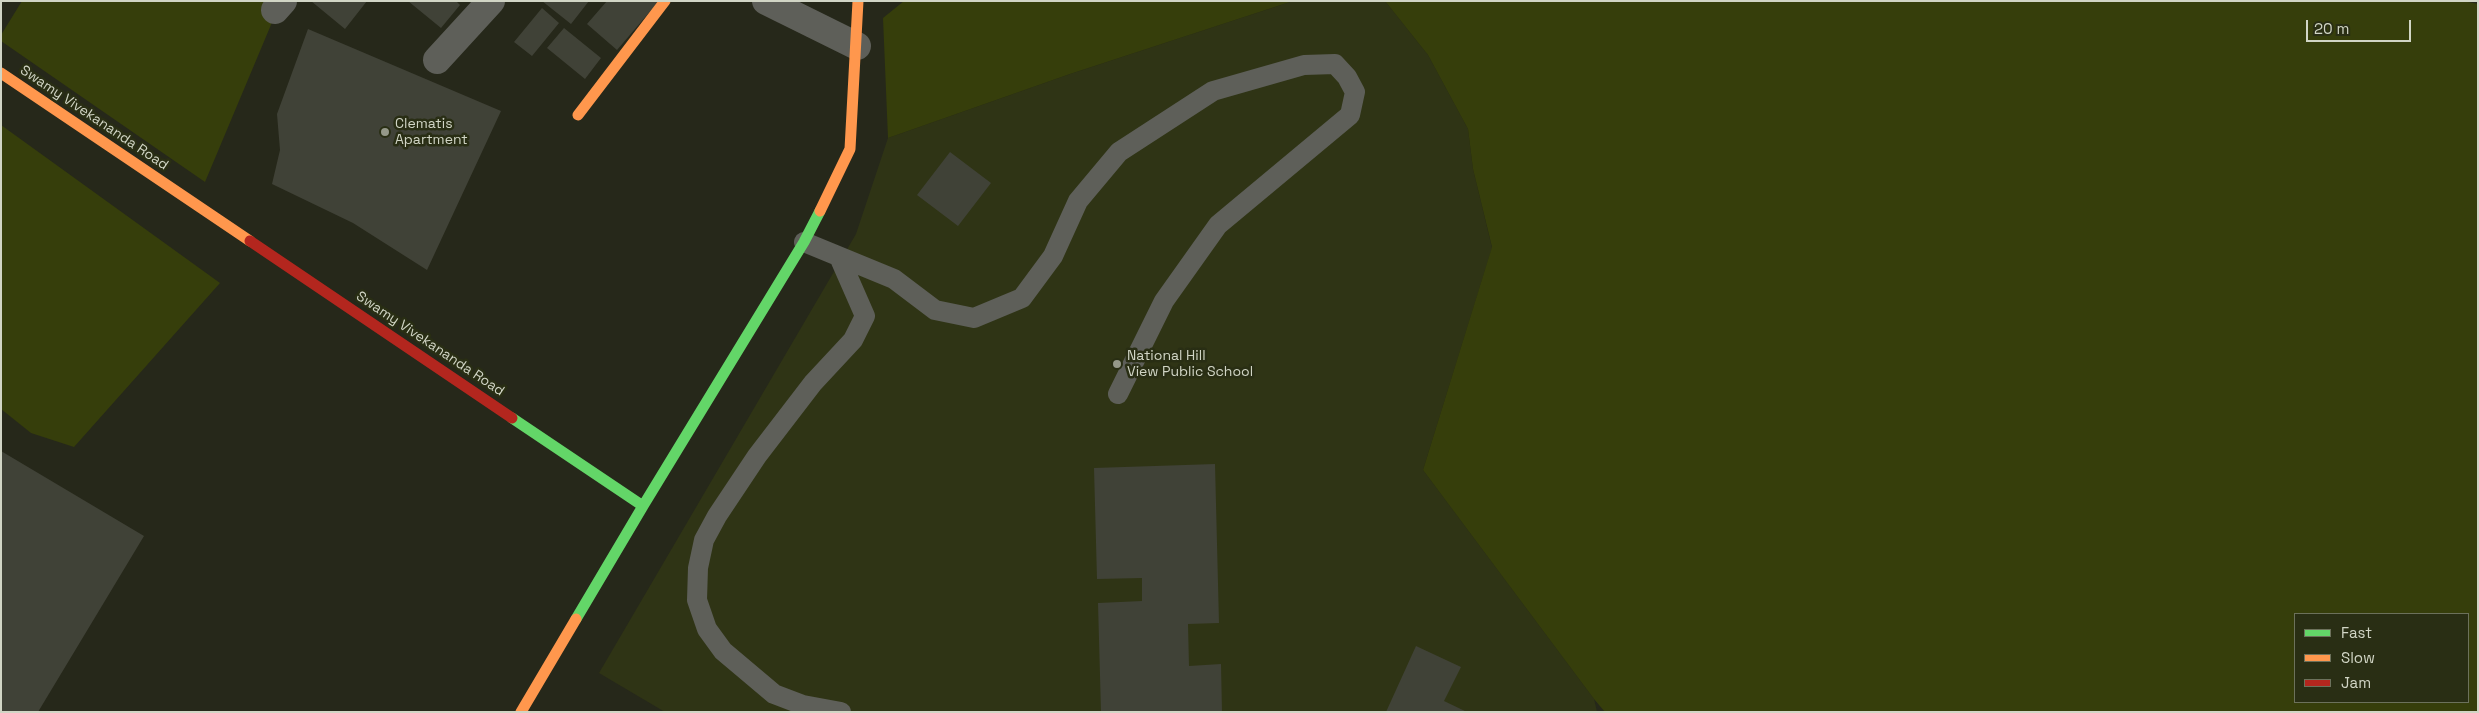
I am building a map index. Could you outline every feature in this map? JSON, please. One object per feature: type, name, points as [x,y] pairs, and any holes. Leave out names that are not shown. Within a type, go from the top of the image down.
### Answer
[{"type":"street","points":[[437,60],[492,1]]},
{"type":"street","points":[[578,115],[665,1]]},
{"type":"street","points":[[766,1],[856,46]]},
{"type":"street","points":[[522,712],[643,506],[804,242],[850,149],[858,1]]},
{"type":"street","name":"Swamy Vivekananda Road","points":[[1,74],[643,506]]},
{"type":"lane","points":[[804,242],[840,259],[894,280],[935,310],[974,318],[1022,298],[1053,256],[1078,201],[1120,152],[1212,91],[1304,65],[1335,64],[1347,77],[1355,92],[1350,115],[1218,225],[1164,302],[1118,394]]},
{"type":"lane","points":[[840,259],[865,316],[853,340],[813,383],[757,456],[717,516],[704,540],[698,568],[698,600],[707,628],[723,651],[774,694],[803,705],[841,712]]},
{"type":"shaded area","points":[[22,1],[281,1],[205,182],[1,41],[1,35]]},
{"type":"shaded area","points":[[904,1],[1293,1],[1070,74],[888,138],[883,18]]},
{"type":"shaded area","name":"National Hill View Public School","points":[[1293,1],[1385,1],[1428,55],[1468,129],[1473,169],[1492,248],[1423,470],[1594,699],[1597,712],[665,712],[599,673],[856,234],[888,138],[1070,74]]},
{"type":"shaded area","points":[[1385,1],[2463,1],[2478,4],[2478,712],[1605,712],[1423,470],[1492,247],[1473,169],[1468,129],[1428,55]]},
{"type":"shaded area","points":[[1,125],[220,283],[74,447],[31,433],[1,409]]},
{"type":"building","points":[[311,1],[367,1],[345,29]]},
{"type":"building","points":[[408,1],[456,1],[460,5],[441,28]]},
{"type":"building","points":[[542,1],[589,1],[571,24]]},
{"type":"building","points":[[607,1],[659,1],[617,50],[587,24]]},
{"type":"building","points":[[542,8],[559,23],[532,56],[514,42]]},
{"type":"building","points":[[564,28],[601,58],[585,79],[547,48]]},
{"type":"building","name":"Clematis Apartment","points":[[308,29],[501,111],[427,270],[353,223],[272,184],[280,150],[277,114]]},
{"type":"building","points":[[950,152],[991,183],[958,226],[917,195]]},
{"type":"building","points":[[1,451],[144,536],[38,712],[1,712]]},
{"type":"building","points":[[1215,464],[1219,623],[1188,624],[1189,666],[1221,664],[1222,712],[1101,712],[1098,603],[1142,601],[1142,578],[1097,579],[1094,468]]},
{"type":"building","points":[[1416,646],[1461,667],[1444,701],[1467,712],[1386,712]]},
{"type":"traffic: fast","points":[[643,506],[804,242],[820,211]]},
{"type":"traffic: fast","points":[[512,418],[643,506],[576,619]]},
{"type":"traffic: slow","points":[[578,115],[665,1]]},
{"type":"traffic: slow","points":[[820,211],[850,149],[858,1]]},
{"type":"traffic: slow","points":[[1,73],[250,241]]},
{"type":"traffic: slow","points":[[521,712],[576,619]]},
{"type":"traffic: jam","points":[[250,241],[512,418]]},
{"type":"place","name":"Clematis Apartment","points":[[385,132]]},
{"type":"place","name":"National Hill View Public School","points":[[1117,364]]}]
